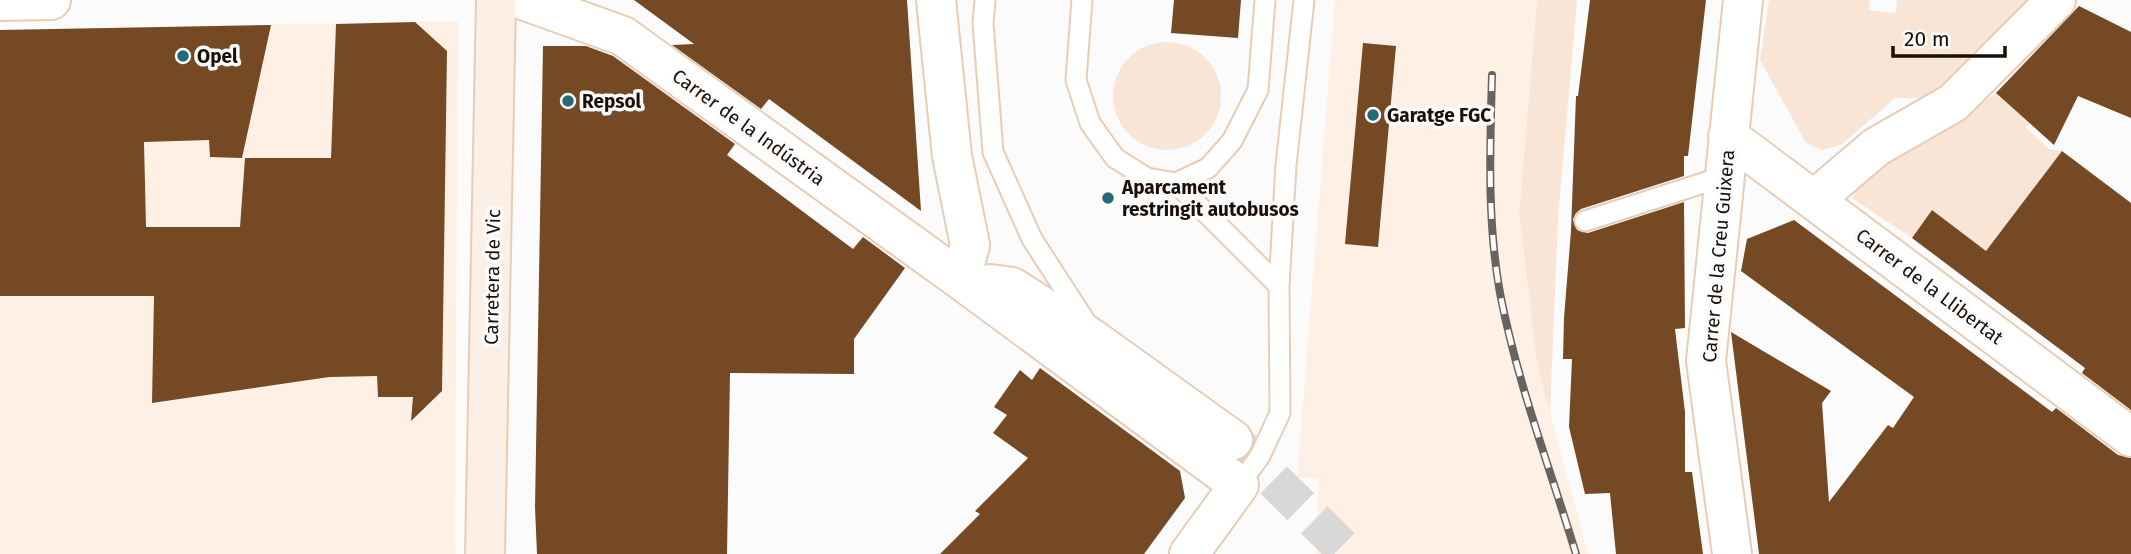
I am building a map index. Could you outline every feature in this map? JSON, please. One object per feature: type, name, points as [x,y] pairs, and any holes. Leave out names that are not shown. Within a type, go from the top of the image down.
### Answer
[{"type":"main road","name":"Carretera de Vic","points":[[485,554],[496,0]]},
{"type":"street","points":[[0,1],[51,0]]},
{"type":"street","name":"Carrer de la Indústria","points":[[523,0],[623,36],[1239,485]]},
{"type":"street","points":[[936,0],[952,156],[970,245],[961,280]]},
{"type":"street","name":"Carrer de la Creu Guixera","points":[[1732,554],[1706,360],[1743,0]]},
{"type":"street","points":[[1815,199],[1876,147],[1953,103],[2056,0]]},
{"type":"street","name":"Carrer de la Llibertat","points":[[1728,136],[2131,437]]},
{"type":"street","name":"Carrer de la Indústria","points":[[961,280],[1012,287],[1105,348],[1233,440]]},
{"type":"street","points":[[1189,554],[1239,485]]},
{"type":"lane","points":[[985,0],[983,23],[993,152],[1032,239],[1074,309],[1105,348]]},
{"type":"lane","points":[[1082,0],[1076,80],[1090,123],[1115,158],[1147,178],[1176,183],[1208,168],[1232,141],[1258,90],[1265,0]]},
{"type":"lane","points":[[1239,485],[1260,456],[1280,413],[1279,286],[1286,165],[1304,0]]},
{"type":"lane","points":[[1585,221],[1725,176]]},
{"type":"lane","points":[[1176,183],[1279,286]]},
{"type":"shaded area","points":[[1335,0],[1537,0],[1519,214],[1537,363],[1588,554],[1316,554],[1319,477],[1297,478]]},
{"type":"shaded area","points":[[1537,0],[1577,0],[1558,219],[1550,413],[1537,363],[1519,214]]},
{"type":"shaded area","points":[[1769,0],[1870,0],[1869,10],[1896,13],[1897,0],[2028,0],[1930,98],[1895,98],[1841,145],[1822,150],[1806,143],[1760,60]]},
{"type":"shaded area","points":[[458,21],[455,554],[0,554],[0,30]]},
{"type":"shaded area","points":[[1167,42],[1197,51],[1205,58],[1212,66],[1221,96],[1212,126],[1205,134],[1197,141],[1167,150],[1137,141],[1129,134],[1122,126],[1113,96],[1122,66],[1129,58],[1137,51]]},
{"type":"shaded area","points":[[1996,93],[2030,123],[2025,127],[2049,149],[2062,151],[1986,251],[1932,210],[1912,238],[1853,199],[1856,182]]},
{"type":"building","points":[[634,0],[907,0],[921,211],[769,99],[761,109],[672,45],[694,44]]},
{"type":"building","points":[[1174,0],[1241,0],[1238,38],[1171,33]]},
{"type":"building","points":[[1590,0],[1706,0],[1688,156],[1684,156],[1684,176],[1581,209],[1573,219],[1577,230],[1588,233],[1684,202],[1685,328],[1675,329],[1685,412],[1685,472],[1692,472],[1703,554],[1616,554],[1610,493],[1585,494],[1569,427],[1572,359],[1563,359],[1564,318],[1571,231],[1576,96]]},
{"type":"building","points":[[2079,6],[2131,32],[2131,118],[2078,96],[2054,145],[1996,93]]},
{"type":"building","points":[[415,22],[447,51],[442,391],[411,421],[413,397],[378,397],[377,376],[329,377],[152,403],[154,296],[0,296],[0,30],[271,25],[242,158],[210,157],[209,140],[144,142],[146,227],[240,227],[245,158],[331,158],[336,24]]},
{"type":"building","name":"Garatge FGC","points":[[1363,43],[1396,46],[1378,247],[1345,244]]},
{"type":"building","points":[[543,46],[586,46],[613,56],[735,144],[727,155],[853,249],[863,237],[905,268],[854,339],[854,374],[730,373],[727,554],[537,554],[535,507]]},
{"type":"building","points":[[2062,151],[2131,203],[2131,410],[2082,373],[2085,368],[1912,238],[1932,210],[1986,251]]},
{"type":"building","points":[[1794,220],[2052,412],[2056,408],[2118,455],[2131,458],[2131,554],[1759,554],[1731,332],[1831,391],[1822,403],[1829,502],[1888,425],[1893,428],[1914,397],[1741,271],[1747,239]]},
{"type":"building","points":[[1040,368],[1180,471],[1185,498],[1144,554],[940,554],[980,514],[975,511],[1028,458],[993,433],[1007,415],[994,407],[1020,370],[1032,380]]},
{"type":"tunnel","points":[[1233,440],[1349,554]]},
{"type":"railway","points":[[1492,75],[1491,212],[1500,293],[1525,392],[1576,554]]},
{"type":"place","name":"Opel","points":[[183,56]]},
{"type":"place","name":"Repsol","points":[[568,101]]},
{"type":"place","name":"Garatge FGC","points":[[1373,115]]},
{"type":"place","name":"Aparcament restringit autobusos","points":[[1108,198]]}]
